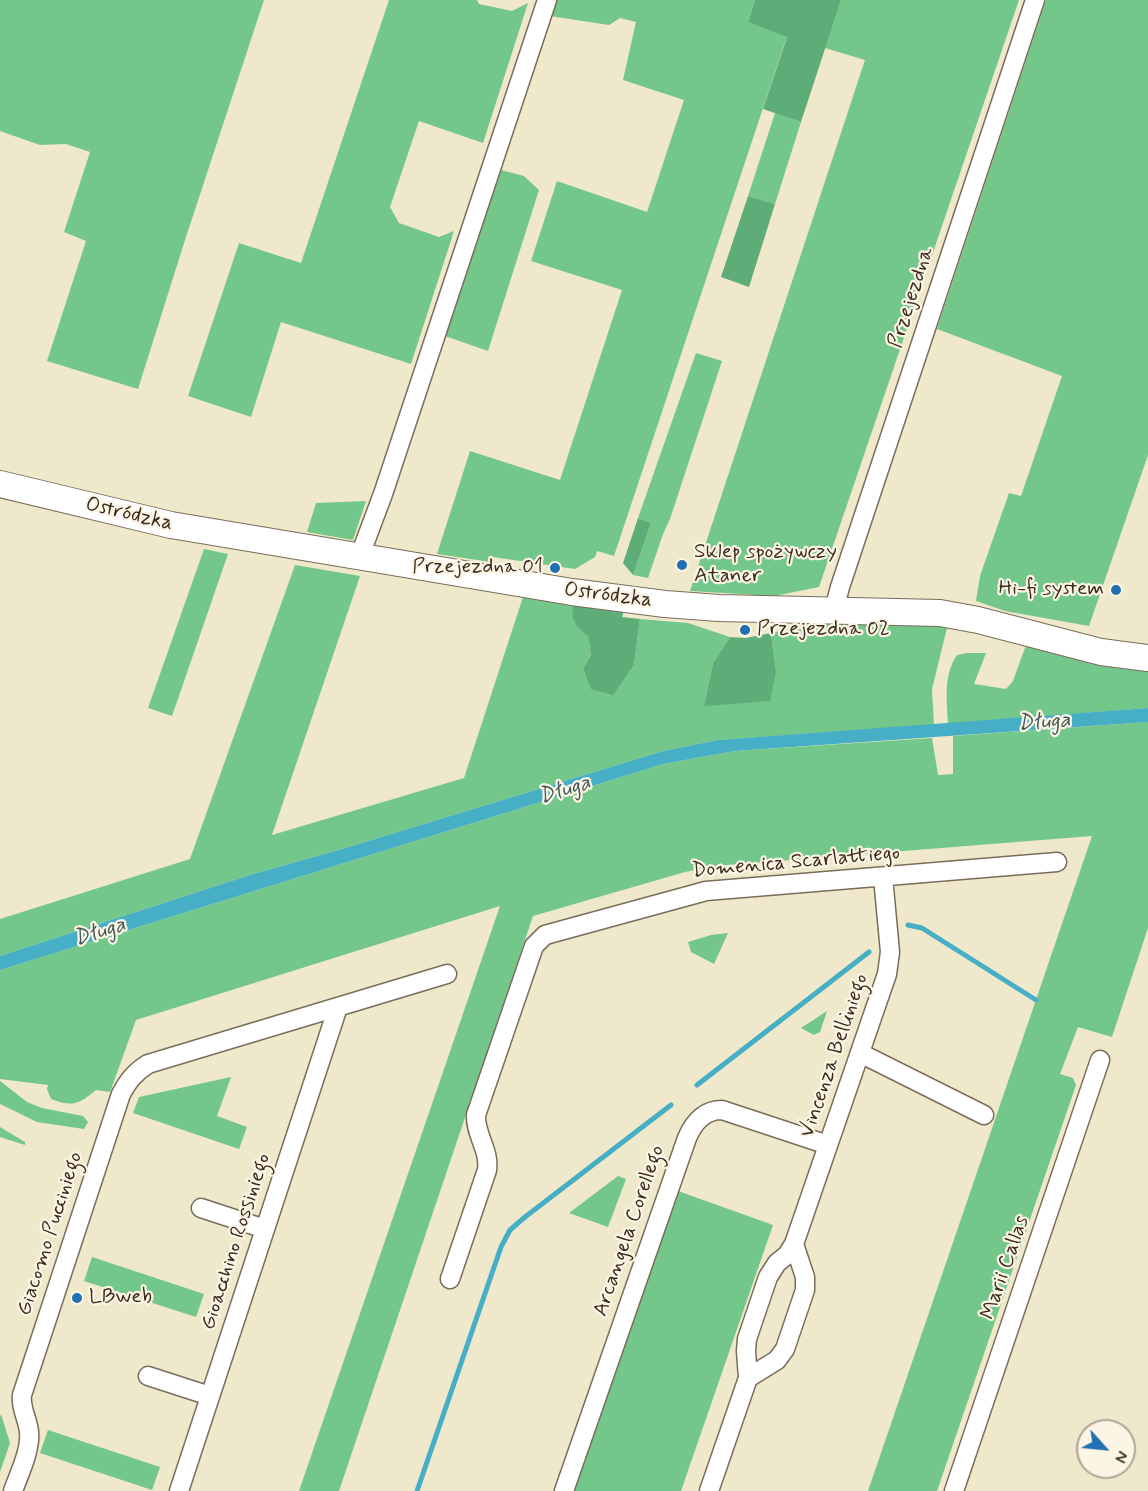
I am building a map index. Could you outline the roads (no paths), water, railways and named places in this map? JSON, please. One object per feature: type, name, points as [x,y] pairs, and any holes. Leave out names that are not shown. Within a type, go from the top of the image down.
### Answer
[{"type":"street","points":[[359,558],[383,494],[547,0]]},
{"type":"street","name":"Przejezdna","points":[[834,610],[1035,0]]},
{"type":"street","name":"Ostródzka","points":[[0,484],[171,525],[564,591],[636,601],[746,609],[940,613],[978,620],[1101,652],[1148,658]]},
{"type":"street","name":"Domenica Scarlattiego","points":[[450,1280],[489,1158],[476,1125],[476,1115],[534,946],[545,935],[706,891],[1056,862]]},
{"type":"street","name":"Vincenza Belliniego","points":[[709,1491],[748,1378],[747,1339],[768,1277],[777,1263],[795,1244],[890,963],[883,877]]},
{"type":"street","name":"Giacomo Pucciniego","points":[[13,1491],[29,1440],[28,1426],[21,1402],[22,1395],[121,1094],[136,1072],[148,1064],[447,974]]},
{"type":"street","name":"Gioacchino Rossiniego","points":[[179,1491],[338,1007]]},
{"type":"street","points":[[860,1053],[984,1115]]},
{"type":"street","name":"Marii Callas","points":[[954,1491],[1100,1060]]},
{"type":"street","name":"Arcangela Corellego","points":[[564,1491],[687,1137],[695,1122],[715,1110],[727,1111],[828,1145]]},
{"type":"street","points":[[201,1208],[265,1228]]},
{"type":"street","points":[[748,1378],[777,1360],[785,1349],[805,1290],[805,1277],[795,1244]]},
{"type":"street","points":[[148,1376],[210,1396]]},
{"type":"water","name":"Długa","points":[[1148,708],[1148,722],[735,751],[663,764],[0,970],[0,956],[253,874],[663,751],[718,740]]},
{"type":"waterway","points":[[908,925],[922,928],[1036,1000]]},
{"type":"waterway","points":[[697,1085],[869,952]]},
{"type":"waterway","points":[[417,1491],[501,1247],[510,1230],[671,1105]]},
{"type":"place","name":"Sklep spożywczy Ataner","points":[[682,565]]},
{"type":"place","name":"Przejezdna 01","points":[[555,568]]},
{"type":"place","name":"Hi-fi system","points":[[1116,590]]},
{"type":"place","name":"Przejezdna 02","points":[[745,630]]},
{"type":"place","name":"LBweb","points":[[77,1298]]}]
